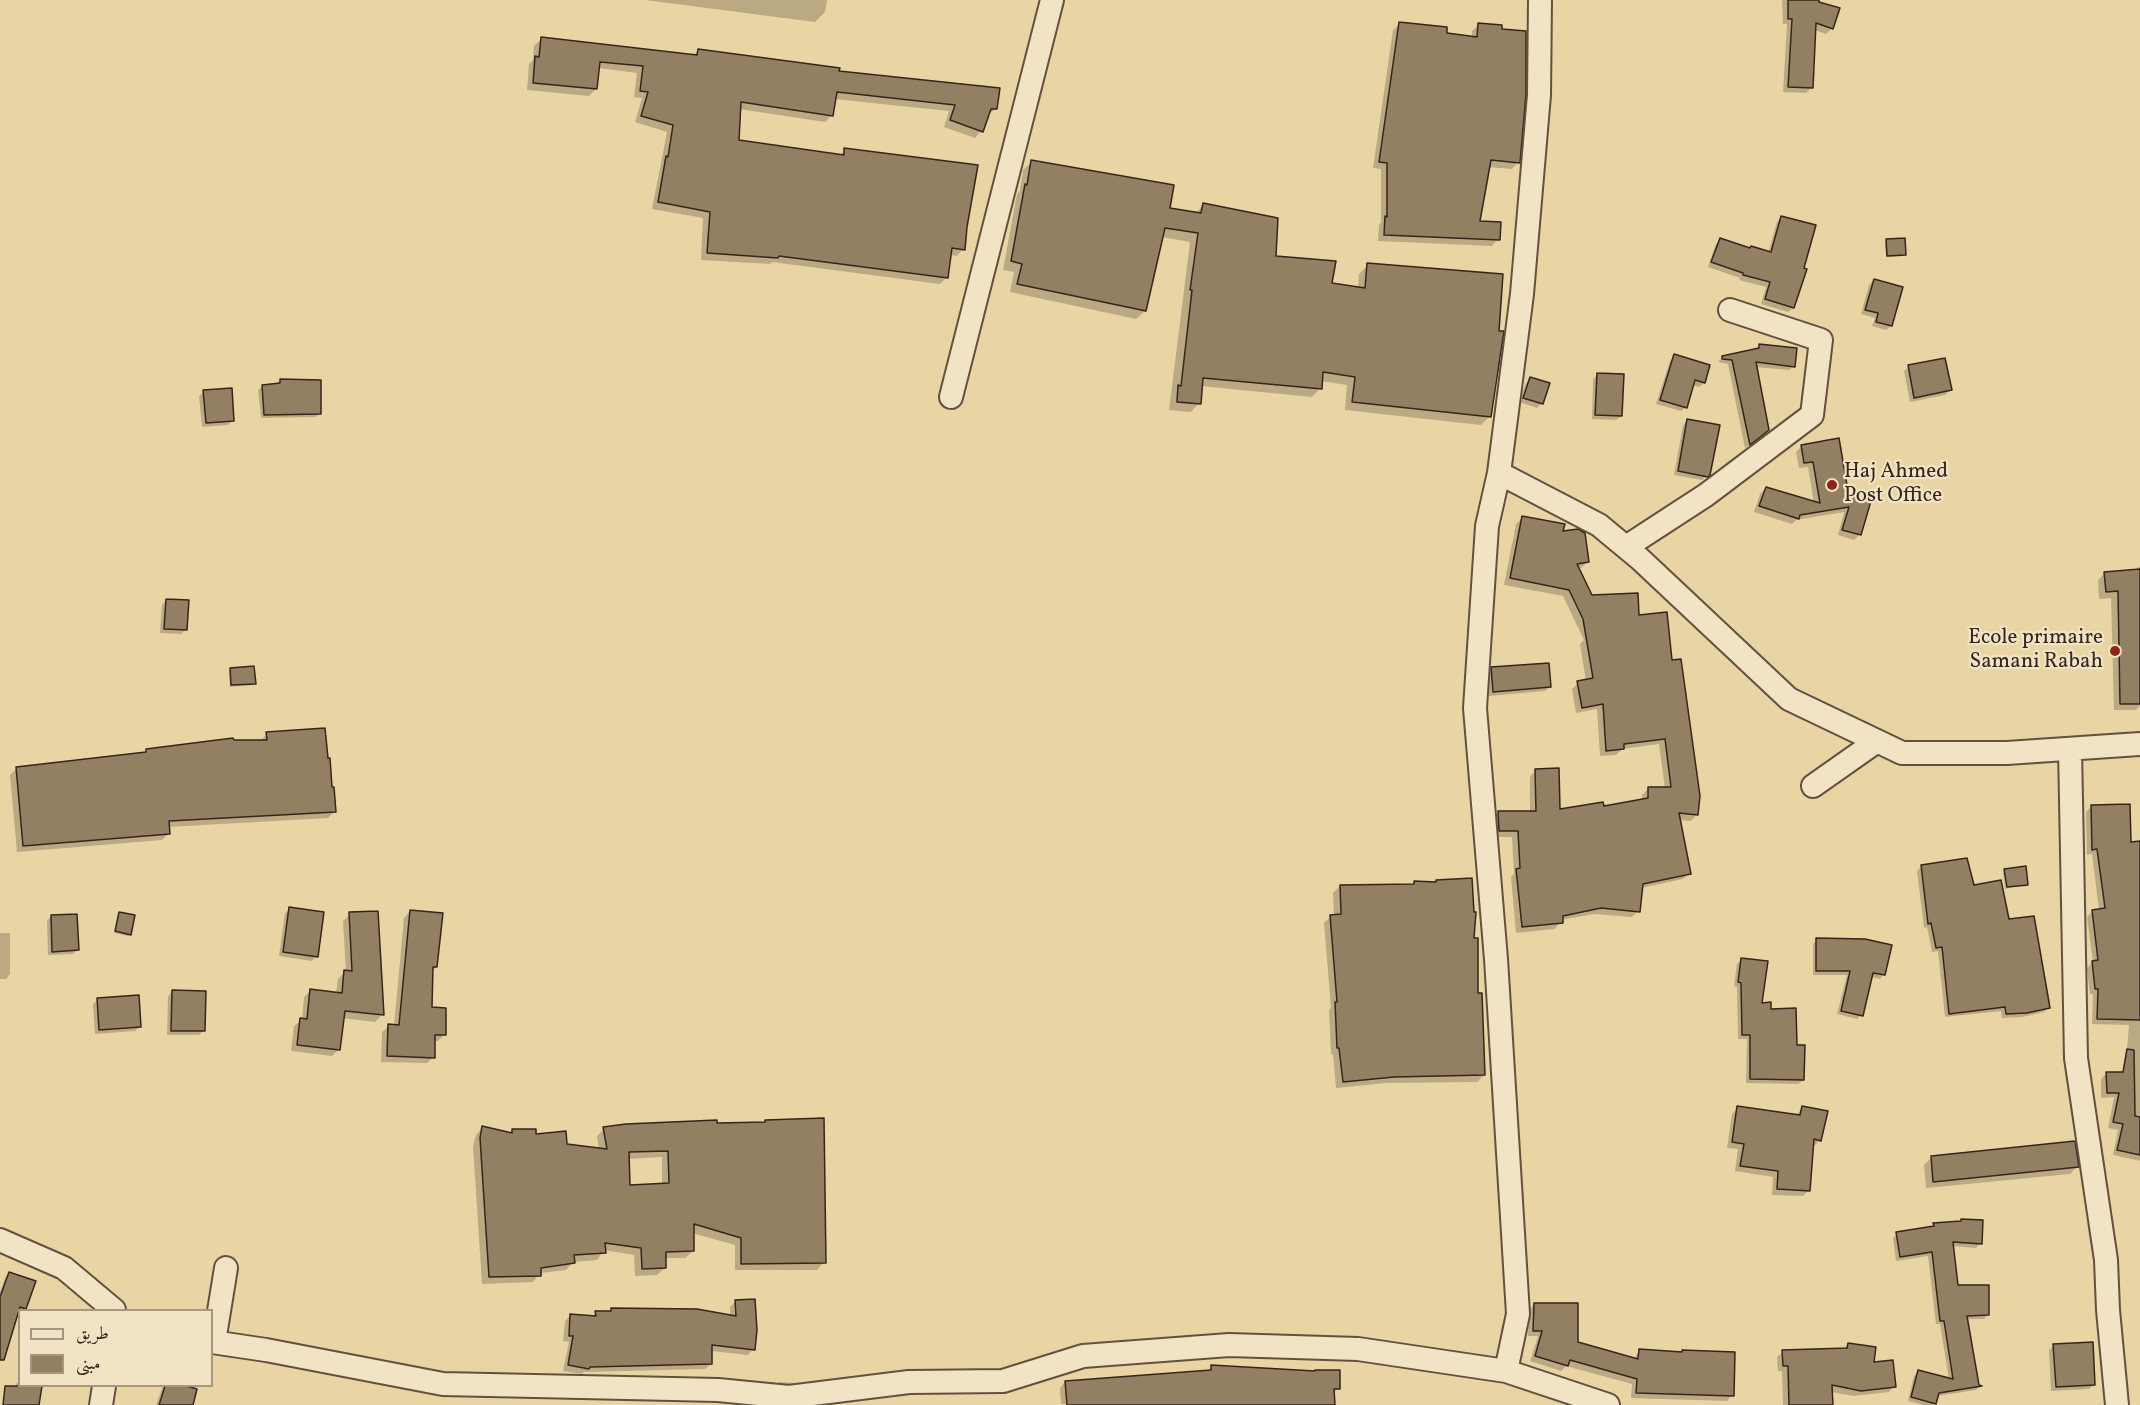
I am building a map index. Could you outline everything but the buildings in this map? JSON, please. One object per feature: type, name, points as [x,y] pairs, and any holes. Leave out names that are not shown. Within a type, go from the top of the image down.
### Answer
[{"type":"street","points":[[951,397],[1052,0]]},
{"type":"street","points":[[1506,1371],[1518,1314],[1496,959],[1475,708],[1487,526],[1499,473],[1523,283],[1539,95],[1540,0]]},
{"type":"street","points":[[1626,547],[1706,495],[1812,415],[1821,340],[1730,310]]},
{"type":"street","points":[[1499,473],[1599,525],[1626,547],[1789,699],[1902,753],[2007,753],[2140,744]]},
{"type":"street","points":[[1813,786],[1877,741]]},
{"type":"street","points":[[2070,748],[2076,1058],[2106,1260],[2117,1405]]},
{"type":"street","points":[[0,1240],[64,1268],[112,1309]]},
{"type":"street","points":[[226,1268],[213,1342],[443,1384],[718,1390],[789,1397],[909,1382],[1004,1381],[1083,1356],[1229,1346],[1358,1349],[1506,1371],[1608,1405]]},
{"type":"street","points":[[102,1405],[105,1387]]},
{"type":"place","name":"Haj Ahmed Post Office","points":[[1832,485]]},
{"type":"place","name":"Ecole primaire Samani Rabah","points":[[2115,651]]}]
